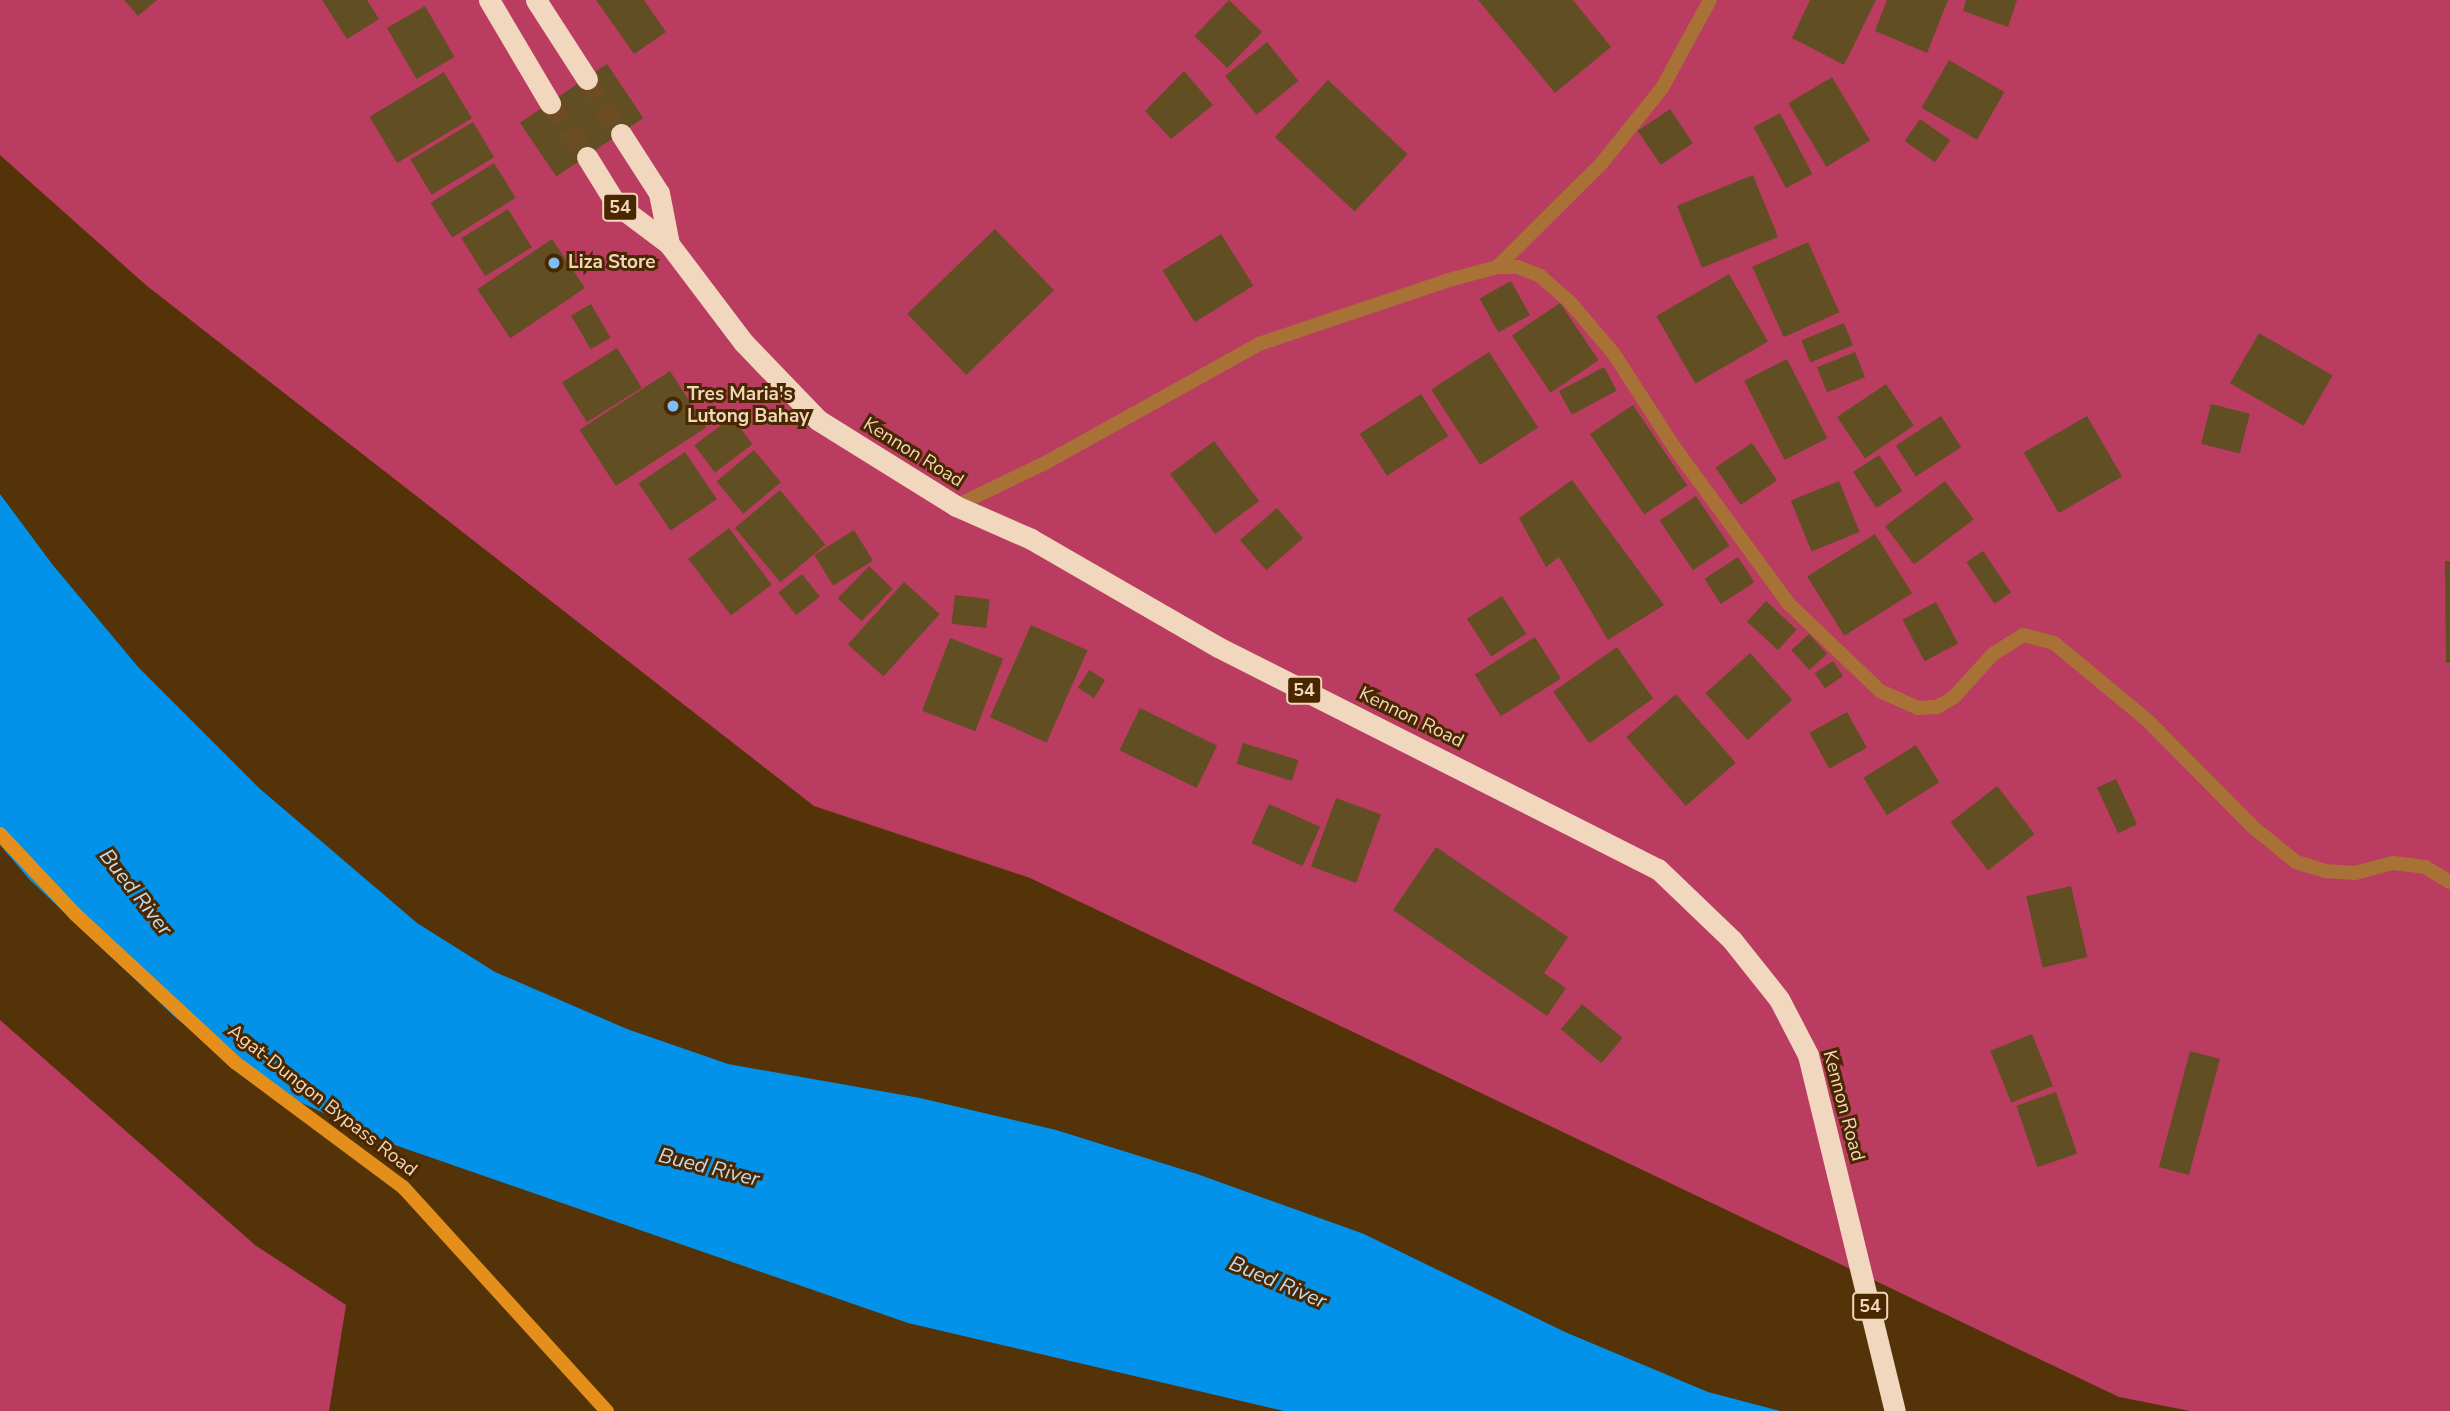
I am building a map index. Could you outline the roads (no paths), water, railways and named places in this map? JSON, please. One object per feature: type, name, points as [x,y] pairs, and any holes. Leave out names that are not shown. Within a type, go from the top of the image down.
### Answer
[{"type":"highway","points":[[489,0],[550,103]]},
{"type":"highway","points":[[536,0],[587,79]]},
{"type":"highway","name":"Kennon Road","points":[[621,134],[659,193],[669,244]]},
{"type":"highway","name":"Kennon Road","points":[[587,157],[617,204],[669,244],[744,343],[818,420],[956,506],[1031,539],[1218,647],[1658,869],[1732,940],[1779,999],[1808,1055],[1895,1411]]},
{"type":"street","points":[[1497,267],[1601,164],[1662,88],[1710,0]]},
{"type":"street","points":[[956,506],[1047,462],[1259,344],[1497,267],[1518,267],[1540,276],[1569,301],[1614,354],[1682,458],[1789,604],[1880,691],[1918,708],[1937,707],[1954,697],[1993,654],[2024,635],[2054,643],[2146,719],[2253,827],[2296,862],[2325,871],[2355,873],[2393,863],[2425,867],[2450,882]]},
{"type":"street","name":"Agat-Dungon Bypass Road","points":[[0,834],[75,914],[236,1063],[404,1186],[607,1411]]},
{"type":"water","name":"Bued River","points":[[0,494],[52,564],[139,668],[259,788],[417,923],[495,972],[627,1029],[728,1064],[920,1098],[1056,1130],[1197,1174],[1364,1234],[1565,1332],[1708,1392],[1780,1411],[1284,1411],[908,1323],[392,1144],[262,1085],[176,1018],[30,880],[0,845]]},
{"type":"tunnel","points":[[587,79],[621,134]]},
{"type":"tunnel","points":[[550,103],[587,157]]},
{"type":"place","name":"Liza Store","points":[[554,263]]},
{"type":"place","name":"Tres Maria's Lutong Bahay","points":[[673,406]]}]
